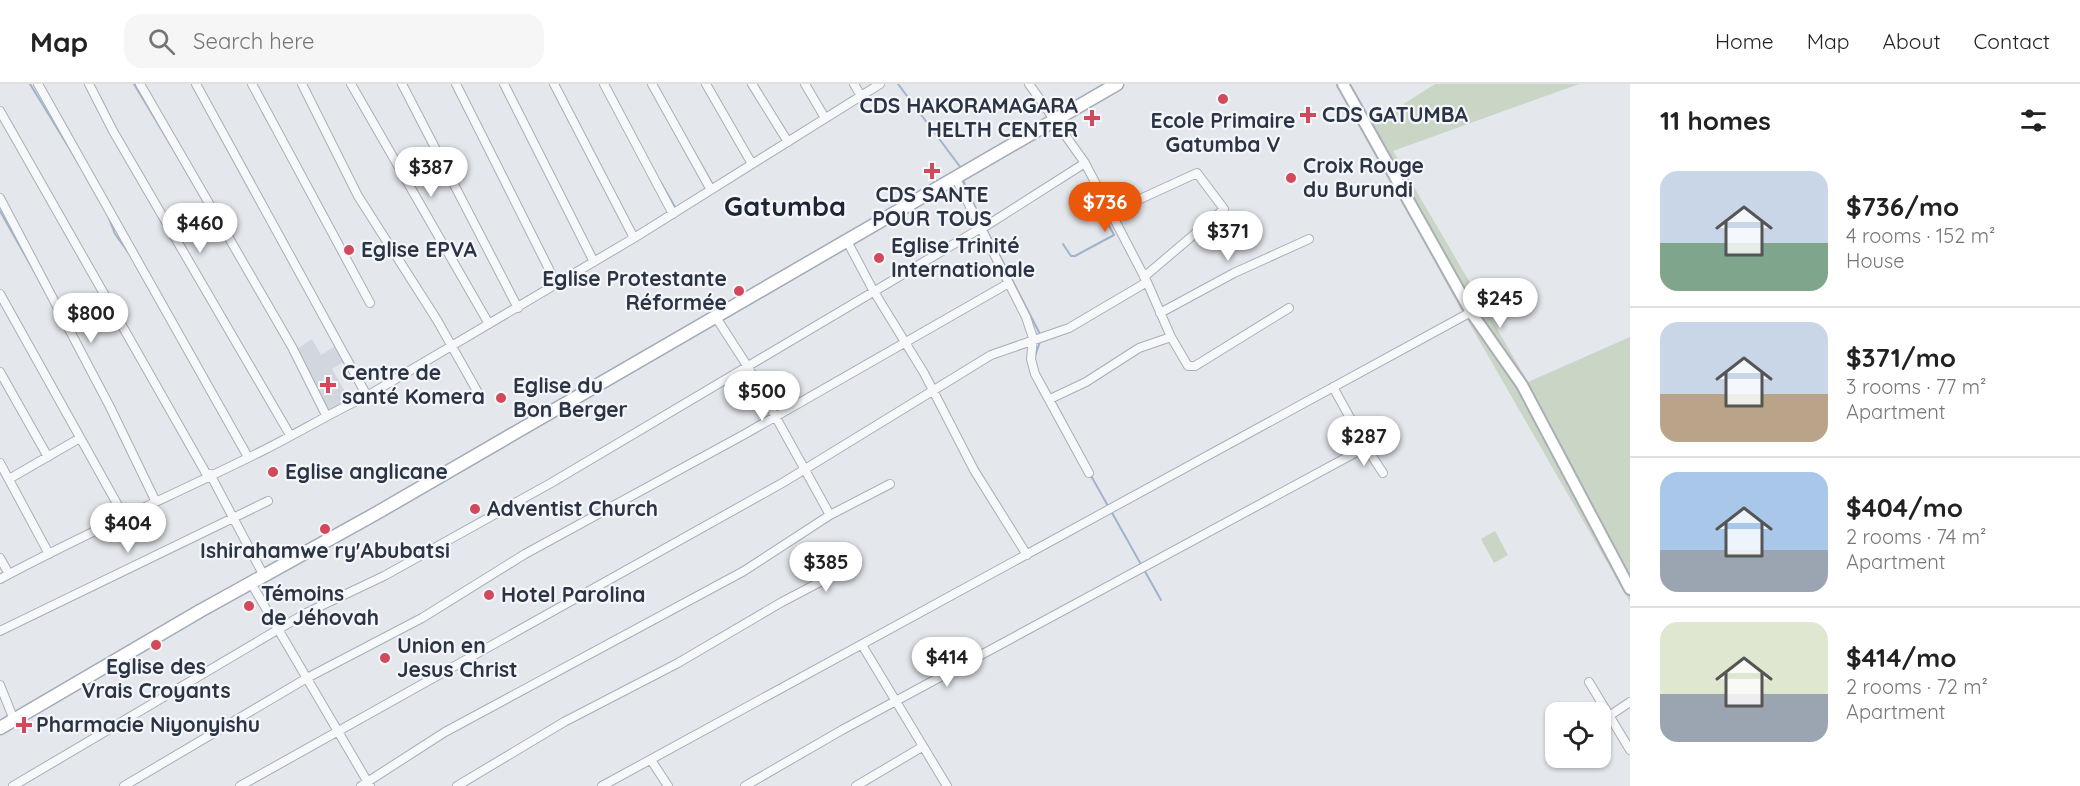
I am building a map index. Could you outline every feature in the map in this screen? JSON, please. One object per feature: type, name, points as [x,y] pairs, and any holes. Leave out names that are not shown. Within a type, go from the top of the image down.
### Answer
[{"type":"main road","points":[[0,728],[1057,121],[1117,84]]},
{"type":"main road","points":[[1343,84],[1471,312],[1522,385],[1630,589]]},
{"type":"street","points":[[38,84],[248,457]]},
{"type":"street","points":[[90,84],[113,131],[290,435]]},
{"type":"street","points":[[140,84],[292,347],[326,415]]},
{"type":"street","points":[[195,84],[367,396]]},
{"type":"street","points":[[252,84],[370,303]]},
{"type":"street","points":[[302,84],[358,196],[451,345],[481,398]]},
{"type":"street","points":[[351,84],[489,324]]},
{"type":"street","points":[[402,84],[518,308]]},
{"type":"street","points":[[456,84],[556,283]]},
{"type":"street","points":[[504,84],[594,262]]},
{"type":"street","points":[[554,84],[633,238]]},
{"type":"street","points":[[604,84],[673,214]]},
{"type":"street","points":[[652,84],[711,190]]},
{"type":"street","points":[[706,84],[752,164]]},
{"type":"street","points":[[752,84],[788,142]]},
{"type":"street","points":[[805,84],[825,118]]},
{"type":"street","points":[[855,84],[861,96]]},
{"type":"street","points":[[0,579],[367,396],[673,214],[880,84]]},
{"type":"street","points":[[1029,84],[1085,163],[1146,280],[1171,337],[1191,368],[1289,308]]},
{"type":"street","points":[[0,111],[264,576]]},
{"type":"street","points":[[13,786],[279,628],[333,598],[359,589],[435,548],[748,367],[982,224],[986,226],[1085,163]]},
{"type":"street","points":[[240,786],[806,470],[932,389],[991,355],[1069,328],[1146,280],[1224,209],[1197,172],[1138,200],[1108,210]]},
{"type":"street","points":[[956,177],[982,224],[1026,317],[1039,337]]},
{"type":"street","points":[[0,198],[110,407],[156,502]]},
{"type":"street","points":[[1160,313],[1271,255],[1309,238]]},
{"type":"street","points":[[847,241],[904,344],[932,389],[974,470],[1027,555]]},
{"type":"street","points":[[124,786],[307,678],[377,643],[525,554],[774,417],[1009,283]]},
{"type":"street","points":[[0,294],[124,518]]},
{"type":"street","points":[[602,786],[1471,312]]},
{"type":"street","points":[[715,316],[748,367],[830,515]]},
{"type":"street","points":[[1039,337],[1030,359],[1035,374],[1052,398],[1089,473]]},
{"type":"street","points":[[1052,398],[1086,382],[1139,348],[1171,337]]},
{"type":"street","points":[[0,372],[48,457]]},
{"type":"street","points":[[1333,387],[1383,473]]},
{"type":"street","points":[[9,479],[80,438]]},
{"type":"street","points":[[745,786],[896,700],[1366,447]]},
{"type":"street","points":[[0,463],[48,554]]},
{"type":"street","points":[[251,583],[279,628],[366,785],[445,732],[744,571],[830,515],[890,484]]},
{"type":"street","points":[[0,631],[267,501]]},
{"type":"street","points":[[0,558],[9,574]]},
{"type":"street","points":[[457,786],[564,722],[678,663],[773,607],[858,562]]},
{"type":"street","points":[[862,645],[947,786]]},
{"type":"street","points":[[1589,682],[1600,702]]},
{"type":"street","points":[[0,685],[14,720]]},
{"type":"street","points":[[1611,716],[1630,702]]},
{"type":"street","points":[[1611,720],[1630,750]]},
{"type":"street","points":[[856,786],[922,747]]},
{"type":"street","points":[[651,760],[668,786]]},
{"type":"shaded area","name":"Centre de santé Komera","points":[[312,339],[321,355],[339,344],[347,360],[332,369],[350,400],[328,411],[297,349]]},
{"type":"green space","points":[[1435,84],[1579,84],[1393,151],[1528,382],[1630,337],[1630,602],[1450,290],[1364,129]]},
{"type":"green space","points":[[1495,531],[1508,555],[1494,563],[1481,539]]},
{"type":"waterway","points":[[30,84],[82,169]]},
{"type":"waterway","points":[[134,84],[193,182]]},
{"type":"waterway","points":[[656,84],[676,120]]},
{"type":"waterway","points":[[898,84],[961,168]]},
{"type":"waterway","points":[[100,97],[119,135]]},
{"type":"waterway","points":[[263,113],[272,129]]},
{"type":"waterway","points":[[697,157],[713,185]]},
{"type":"waterway","points":[[962,178],[982,222]]},
{"type":"waterway","points":[[660,181],[675,207]]},
{"type":"waterway","points":[[1063,244],[1071,256],[1075,256],[1114,235],[1087,184]]},
{"type":"waterway","points":[[0,211],[48,296]]},
{"type":"waterway","points":[[108,216],[115,234],[128,252]]},
{"type":"waterway","points":[[986,229],[1041,336]]},
{"type":"waterway","points":[[382,241],[394,258]]},
{"type":"waterway","points":[[1035,356],[1040,342]]},
{"type":"waterway","points":[[1047,389],[1062,415]]},
{"type":"waterway","points":[[1090,474],[1108,506]]},
{"type":"waterway","points":[[1111,511],[1161,600]]},
{"type":"place","name":"Ecole Primaire Gatumba V","points":[[1223,99]]},
{"type":"place","name":"CDS GATUMBA","points":[[1308,115]]},
{"type":"place","name":"CDS HAKORAMAGARA HELTH CENTER","points":[[1092,118]]},
{"type":"place","name":"CDS SANTE POUR TOUS","points":[[932,171]]},
{"type":"place","name":"Croix Rouge du Burundi","points":[[1291,178]]},
{"type":"place","name":"Eglise EPVA","points":[[349,250]]},
{"type":"place","name":"Eglise Trinité Internationale","points":[[879,258]]},
{"type":"place","name":"Eglise Protestante Réformée","points":[[739,291]]},
{"type":"place","name":"Centre de santé Komera","points":[[328,385]]},
{"type":"place","name":"Eglise du Bon Berger","points":[[501,398]]},
{"type":"place","name":"Eglise anglicane","points":[[273,472]]},
{"type":"place","name":"Adventist Church","points":[[475,509]]},
{"type":"place","name":"Ishirahamwe ry'Abubatsi","points":[[325,529]]},
{"type":"place","name":"Hotel Parolina","points":[[489,595]]},
{"type":"place","name":"Témoins de Jéhovah","points":[[249,606]]},
{"type":"place","name":"Eglise des Vrais Croyants","points":[[156,645]]},
{"type":"place","name":"Union en Jesus Christ","points":[[385,658]]},
{"type":"place","name":"Pharmacie Niyonyishu","points":[[24,725]]},
{"type":"district","name":"Gatumba","points":[[785,207]]}]
